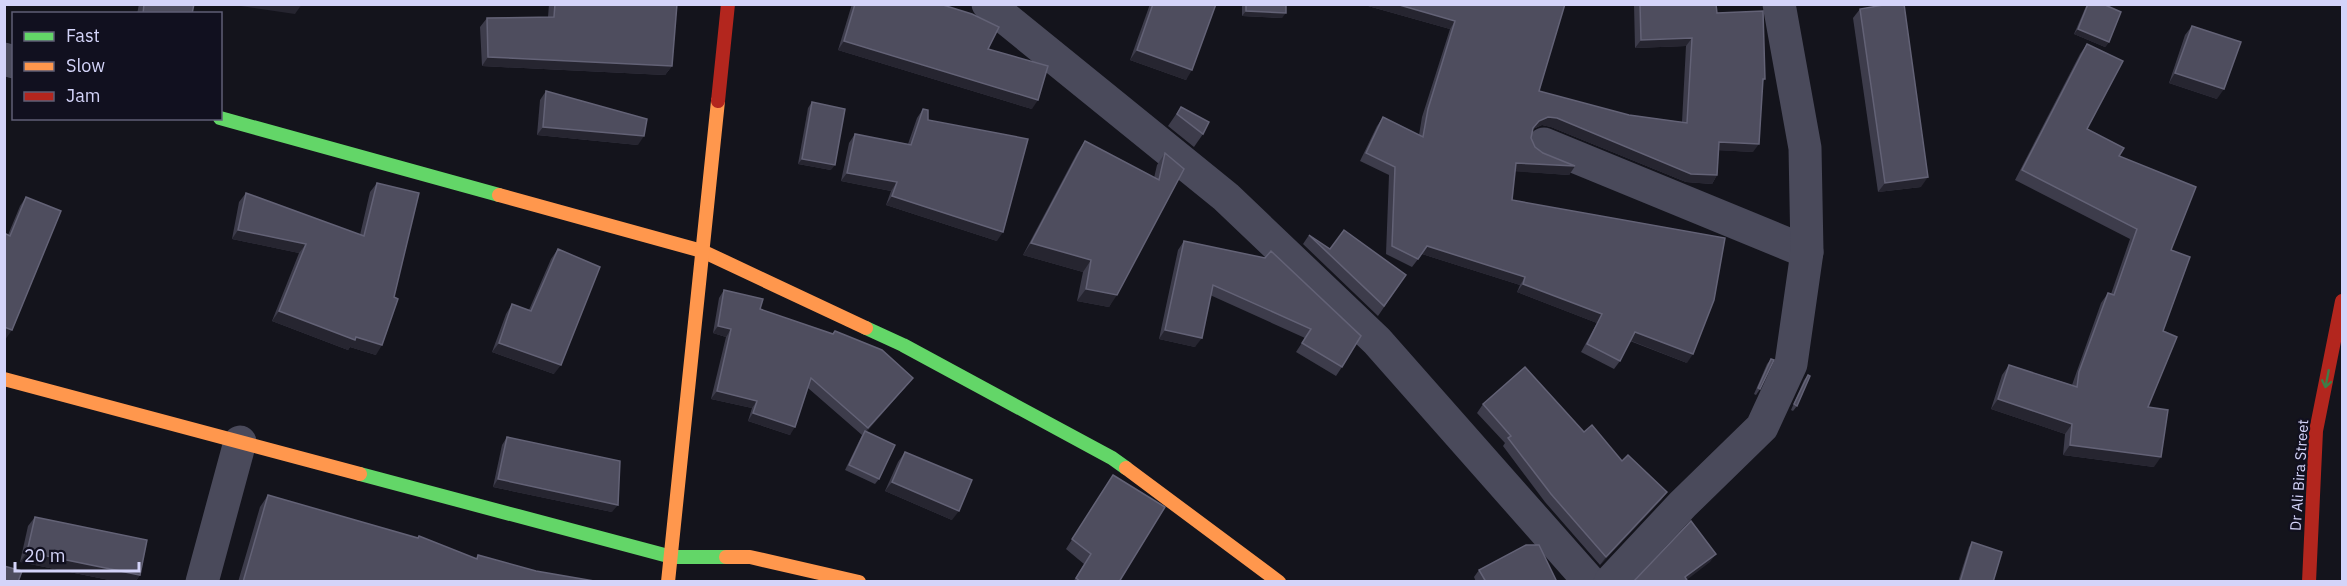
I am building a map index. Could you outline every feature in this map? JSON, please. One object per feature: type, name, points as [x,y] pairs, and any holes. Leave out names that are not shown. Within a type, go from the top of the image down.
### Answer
[{"type":"street","points":[[668,582],[728,4]]},
{"type":"street","points":[[988,4],[1235,205],[1377,341],[1590,582]]},
{"type":"street","points":[[1610,582],[1683,504],[1762,427],[1791,364],[1807,252],[1805,148],[1779,4]]},
{"type":"street","points":[[222,119],[702,251],[903,345],[1112,458],[1279,582]]},
{"type":"street","points":[[1544,144],[1807,252]]},
{"type":"street","name":"Dr Ali Bira Street","points":[[2309,582],[2316,431],[2343,302]]},
{"type":"street","points":[[4,379],[672,557],[750,557],[859,582]]},
{"type":"street","points":[[202,582],[240,442]]},
{"type":"building","points":[[144,4],[194,4],[192,12],[143,12]]},
{"type":"building","points":[[555,4],[677,4],[672,66],[488,57],[487,18],[554,17]]},
{"type":"building","points":[[855,4],[940,4],[972,14],[999,27],[988,49],[1048,66],[1038,100],[844,41]]},
{"type":"building","points":[[1153,4],[1216,4],[1192,70],[1137,50]]},
{"type":"building","points":[[1246,4],[1286,4],[1286,13],[1246,11]]},
{"type":"building","points":[[1396,4],[1565,4],[1539,91],[1629,115],[1687,123],[1692,38],[1641,40],[1640,4],[1716,4],[1717,13],[1763,11],[1765,79],[1763,79],[1759,144],[1719,142],[1717,175],[1691,174],[1557,118],[1548,117],[1539,121],[1533,128],[1531,138],[1535,147],[1543,153],[1575,166],[1516,163],[1512,200],[1725,238],[1714,300],[1693,354],[1635,332],[1620,361],[1587,344],[1602,314],[1523,284],[1525,277],[1427,246],[1418,259],[1392,246],[1395,167],[1366,153],[1383,117],[1423,137],[1428,109],[1455,21]]},
{"type":"building","points":[[1904,4],[1928,177],[1885,183],[1860,9]]},
{"type":"building","points":[[2088,4],[2103,4],[2121,12],[2109,42],[2078,29]]},
{"type":"building","points":[[2192,26],[2241,42],[2224,89],[2175,73]]},
{"type":"building","points":[[2087,44],[2123,61],[2087,129],[2124,148],[2119,156],[2196,187],[2171,250],[2190,257],[2163,331],[2177,337],[2148,407],[2168,410],[2161,457],[2070,445],[2072,424],[1998,399],[2009,365],[2077,387],[2079,372],[2108,293],[2114,295],[2137,229],[2022,170]]},
{"type":"building","points":[[546,91],[647,119],[644,136],[543,127]]},
{"type":"building","points":[[812,102],[845,109],[835,165],[802,159]]},
{"type":"building","points":[[1181,107],[1209,122],[1203,134],[1177,114]]},
{"type":"building","points":[[923,109],[928,110],[928,120],[1028,139],[1003,232],[892,196],[897,182],[847,173],[855,134],[911,145]]},
{"type":"building","points":[[1085,141],[1159,180],[1165,153],[1184,169],[1117,295],[1086,289],[1091,260],[1031,243]]},
{"type":"building","points":[[377,183],[419,193],[394,297],[398,299],[382,345],[356,337],[355,340],[279,311],[306,244],[238,230],[246,193],[364,236]]},
{"type":"building","points":[[26,197],[61,211],[12,330],[4,327],[4,233],[10,236]]},
{"type":"building","points":[[1344,230],[1406,275],[1384,306],[1309,235],[1330,249]]},
{"type":"building","points":[[1184,241],[1265,258],[1271,251],[1361,336],[1342,367],[1302,343],[1311,329],[1213,285],[1202,338],[1165,330]]},
{"type":"building","points":[[558,249],[600,267],[561,365],[499,343],[512,304],[531,311]]},
{"type":"building","points":[[724,290],[763,299],[760,309],[833,334],[835,331],[882,350],[913,378],[868,428],[811,378],[795,427],[753,413],[757,401],[717,391],[731,329],[718,326]]},
{"type":"building","points":[[1771,359],[1774,360],[1760,389],[1758,388]]},
{"type":"building","points":[[1525,367],[1584,432],[1592,425],[1622,461],[1628,455],[1667,492],[1606,557],[1551,494],[1508,438],[1511,436],[1483,404]]},
{"type":"building","points":[[1808,375],[1810,376],[1797,406],[1794,404]]},
{"type":"building","points":[[865,431],[895,445],[879,479],[849,465]]},
{"type":"building","points":[[507,437],[620,461],[618,505],[498,479]]},
{"type":"building","points":[[905,452],[972,480],[959,511],[892,482]]},
{"type":"building","points":[[1113,475],[1165,507],[1119,582],[1081,582],[1076,578],[1091,554],[1072,539]]},
{"type":"building","points":[[268,495],[418,538],[419,536],[477,559],[478,555],[536,571],[600,582],[243,582]]},
{"type":"building","points":[[35,517],[147,540],[140,575],[27,552]]},
{"type":"building","points":[[1691,521],[1716,554],[1685,577],[1688,582],[1633,582]]},
{"type":"building","points":[[1972,542],[2002,552],[1993,582],[1960,582]]},
{"type":"building","points":[[1526,545],[1539,545],[1557,582],[1486,582],[1479,570]]},
{"type":"building","points":[[4,566],[22,571],[18,582],[4,582]]},
{"type":"traffic: fast","points":[[222,119],[499,195]]},
{"type":"traffic: fast","points":[[866,328],[903,345],[1112,458],[1126,468]]},
{"type":"traffic: fast","points":[[360,474],[672,557],[726,557]]},
{"type":"traffic: slow","points":[[668,582],[718,101]]},
{"type":"traffic: slow","points":[[499,195],[702,251],[866,328]]},
{"type":"traffic: slow","points":[[4,379],[360,474]]},
{"type":"traffic: slow","points":[[1126,468],[1279,582]]},
{"type":"traffic: slow","points":[[726,557],[750,557],[859,582]]},
{"type":"traffic: jam","points":[[718,101],[728,4]]},
{"type":"traffic: jam","points":[[2309,582],[2316,431],[2342,301]]}]
